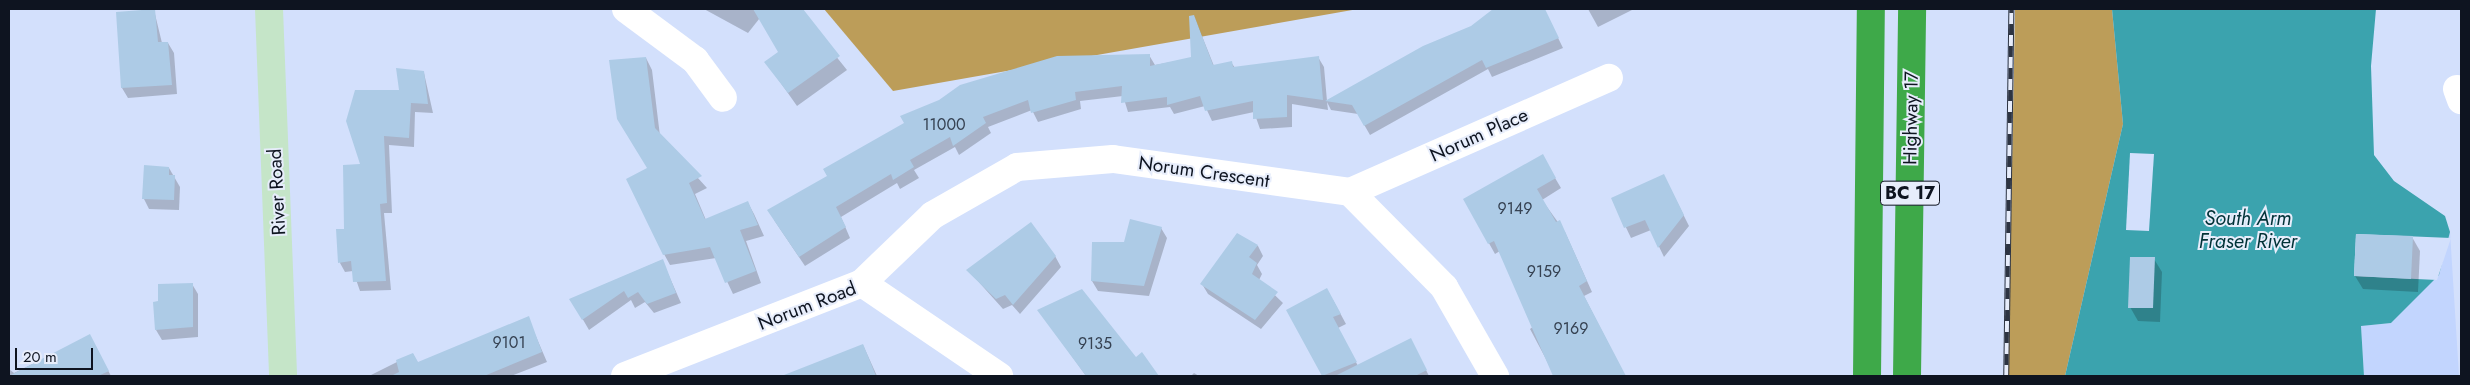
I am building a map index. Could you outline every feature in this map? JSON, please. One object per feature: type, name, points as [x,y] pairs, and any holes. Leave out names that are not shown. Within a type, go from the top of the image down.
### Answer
[{"type":"highway","name":"BC 17","points":[[1867,376],[1871,9]]},
{"type":"highway","name":"Highway 17","points":[[1907,376],[1912,9]]},
{"type":"street","name":"River Road","points":[[269,9],[281,375]]},
{"type":"street","points":[[626,9],[695,60],[723,98]]},
{"type":"street","name":"Norum Place","points":[[1350,192],[1609,78]]},
{"type":"street","name":"Norum Crescent","points":[[862,283],[933,215],[1017,167],[1113,159],[1350,192]]},
{"type":"street","points":[[1350,192],[1444,288],[1496,376]]},
{"type":"street","name":"Norum Road","points":[[625,376],[862,283],[999,376]]},
{"type":"shaded area","points":[[824,9],[1358,9],[893,91]]},
{"type":"shaded area","points":[[2015,9],[2112,9],[2123,124],[2065,376],[2008,376]]},
{"type":"shaded area","points":[[2450,232],[2459,376],[2364,376],[2361,326],[2391,323],[2438,275]]},
{"type":"water","name":"South Arm Fraser River","points":[[2112,9],[2376,9],[2371,66],[2374,155],[2394,181],[2445,216],[2450,232],[2439,275],[2391,323],[2361,326],[2364,376],[2065,376],[2123,124]]},
{"type":"pier","points":[[2130,153],[2154,154],[2149,231],[2126,230]]},
{"type":"pier","points":[[2356,234],[2451,238],[2437,280],[2354,276]]},
{"type":"building","points":[[155,9],[158,42],[168,42],[172,85],[121,88],[116,12]]},
{"type":"building","points":[[753,9],[803,9],[840,56],[788,93],[764,62],[778,52]]},
{"type":"building","points":[[1493,9],[1545,9],[1559,38],[1486,68],[1482,60],[1364,126],[1352,105],[1325,101],[1423,46],[1471,26]]},
{"type":"building","points":[[1194,15],[1213,65],[1232,61],[1233,67],[1319,56],[1323,100],[1287,95],[1287,117],[1253,119],[1253,101],[1205,111],[1200,96],[1167,105],[1167,97],[1121,103],[1122,86],[1075,92],[1076,100],[1031,113],[1028,100],[983,117],[986,123],[953,146],[950,137],[910,160],[914,167],[893,180],[891,174],[836,207],[846,227],[799,257],[767,210],[827,176],[823,169],[904,123],[900,116],[939,100],[960,85],[1057,56],[1150,54],[1150,66],[1191,57],[1189,16]]},
{"type":"building","points":[[646,57],[655,128],[702,176],[689,183],[705,219],[748,201],[758,225],[740,230],[756,271],[725,283],[710,247],[663,255],[626,179],[647,168],[617,119],[609,60]]},
{"type":"building","points":[[396,68],[424,71],[428,104],[411,103],[409,138],[384,136],[387,203],[380,204],[386,281],[353,282],[351,261],[338,263],[336,229],[344,229],[343,165],[360,164],[346,121],[355,90],[399,90]]},
{"type":"building","points":[[1543,154],[1556,178],[1537,189],[1556,222],[1560,220],[1587,281],[1579,286],[1626,376],[1553,376],[1494,241],[1488,244],[1463,199]]},
{"type":"building","points":[[144,165],[169,167],[169,175],[175,175],[174,200],[142,199]]},
{"type":"building","points":[[1664,174],[1684,215],[1658,248],[1645,220],[1624,228],[1611,198]]},
{"type":"building","points":[[1130,219],[1162,227],[1144,286],[1091,281],[1092,242],[1124,242]]},
{"type":"building","points":[[1031,222],[1056,256],[1013,305],[1005,295],[996,299],[966,270]]},
{"type":"building","points":[[1237,233],[1258,245],[1249,257],[1257,263],[1252,274],[1278,292],[1255,320],[1200,284]]},
{"type":"building","points":[[2356,234],[2413,236],[2411,279],[2354,276]]},
{"type":"building","points":[[2130,257],[2155,257],[2153,308],[2128,308]]},
{"type":"building","points":[[663,259],[676,293],[647,304],[638,292],[628,298],[624,291],[582,320],[569,299]]},
{"type":"building","points":[[193,283],[193,327],[155,330],[153,302],[158,301],[158,284]]},
{"type":"building","points":[[1327,288],[1341,314],[1333,317],[1357,362],[1322,376],[1286,310]]},
{"type":"building","points":[[1082,289],[1136,357],[1142,352],[1159,376],[1086,376],[1037,310]]},
{"type":"building","points":[[529,316],[542,352],[484,376],[391,376],[399,372],[396,360],[413,353],[418,362]]},
{"type":"building","points":[[90,334],[109,371],[98,376],[9,376]]},
{"type":"building","points":[[1411,338],[1427,370],[1415,376],[1335,376]]},
{"type":"building","points":[[863,344],[876,376],[784,375]]},
{"type":"railway","points":[[2006,376],[2011,9]]}]
